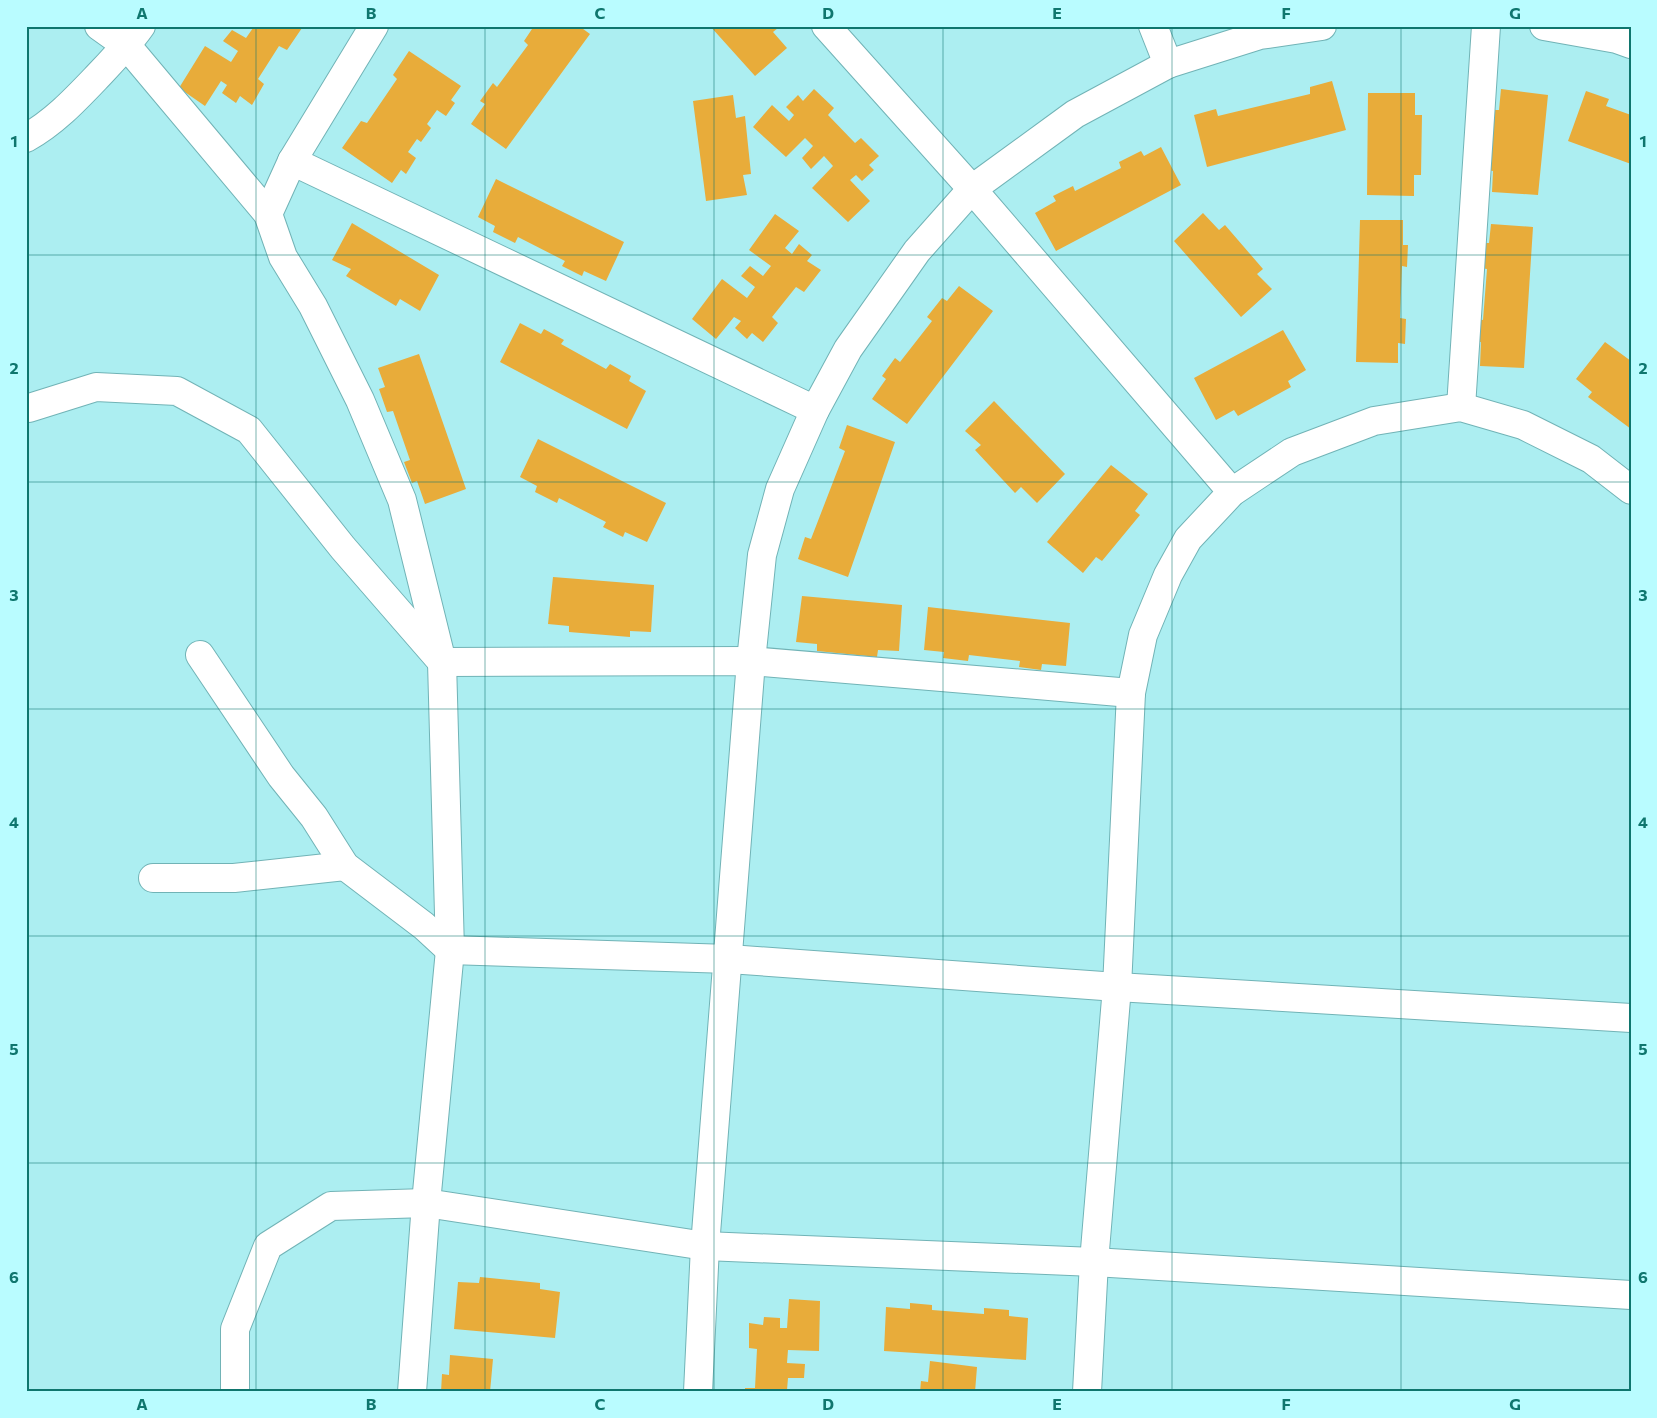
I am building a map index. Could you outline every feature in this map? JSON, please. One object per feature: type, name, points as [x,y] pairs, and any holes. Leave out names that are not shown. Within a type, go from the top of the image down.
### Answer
[{"type":"street","points":[[99,26],[134,36],[268,214],[283,257],[313,306],[360,400],[402,500],[442,662],[450,950],[426,1203],[412,1392]]},
{"type":"street","points":[[268,214],[292,161],[374,26]]},
{"type":"street","points":[[826,26],[972,189],[1232,492]]},
{"type":"street","points":[[1153,26],[1168,64]]},
{"type":"street","points":[[698,1392],[705,1246],[751,661],[762,555],[780,489],[815,410],[848,348],[918,251],[972,189],[1075,114],[1168,64],[1260,35],[1322,26]]},
{"type":"street","points":[[1461,407],[1486,26]]},
{"type":"street","points":[[1544,26],[1617,39],[1631,44]]},
{"type":"street","points":[[26,138],[39,131],[70,105],[134,36]]},
{"type":"street","points":[[292,161],[815,410]]},
{"type":"street","points":[[29,408],[96,387],[177,391],[250,430],[343,548],[442,662],[751,661],[1131,693]]},
{"type":"street","points":[[1087,1392],[1094,1262],[1116,987],[1131,693],[1143,635],[1168,575],[1188,539],[1232,492],[1292,452],[1374,422],[1461,407],[1523,425],[1591,460],[1631,490]]},
{"type":"street","points":[[200,655],[282,776],[314,817],[345,866],[424,926],[450,950],[729,959],[1116,987],[1631,1018]]},
{"type":"street","points":[[153,878],[234,878],[345,866]]},
{"type":"street","points":[[235,1392],[235,1329],[268,1246],[331,1206],[426,1203],[705,1246],[1094,1262],[1631,1295]]},
{"type":"building","points":[[249,26],[300,26],[302,28],[287,50],[279,46],[258,79],[264,84],[252,105],[240,96],[236,103],[222,93],[227,85],[221,81],[205,106],[179,88],[205,46],[231,62],[238,51],[223,41],[232,30],[246,38],[253,28]]},
{"type":"building","points":[[534,26],[579,26],[590,34],[506,149],[471,124],[485,104],[480,101],[493,83],[497,87],[528,45],[524,41]]},
{"type":"building","points":[[710,26],[776,26],[778,28],[773,32],[787,48],[755,76]]},
{"type":"building","points":[[409,51],[461,86],[451,100],[455,103],[446,116],[437,110],[427,124],[431,128],[421,142],[417,139],[408,152],[416,158],[406,174],[401,170],[392,183],[342,148],[361,121],[367,123],[397,79],[393,75]]},
{"type":"building","points":[[1332,81],[1346,130],[1207,167],[1194,115],[1216,109],[1218,116],[1310,94],[1310,87]]},
{"type":"building","points":[[814,89],[834,108],[828,115],[855,143],[861,138],[879,156],[869,165],[874,170],[862,181],[856,175],[850,180],[870,201],[848,222],[812,188],[833,166],[824,156],[811,169],[802,158],[813,146],[805,138],[786,157],[753,127],[772,105],[789,121],[794,115],[786,107],[798,95],[803,101]]},
{"type":"building","points":[[1501,89],[1548,95],[1538,195],[1492,192],[1493,171],[1487,170],[1492,110],[1499,110]]},
{"type":"building","points":[[1586,91],[1609,99],[1606,106],[1631,115],[1631,164],[1568,141]]},
{"type":"building","points":[[1368,93],[1415,93],[1415,115],[1422,115],[1421,175],[1414,175],[1414,196],[1367,195]]},
{"type":"building","points":[[733,95],[736,118],[745,116],[751,174],[743,175],[747,195],[706,201],[693,101]]},
{"type":"building","points":[[1161,147],[1181,185],[1056,251],[1035,213],[1056,201],[1053,196],[1073,186],[1075,191],[1121,168],[1119,162],[1141,151],[1144,156]]},
{"type":"building","points":[[496,179],[624,242],[606,281],[584,271],[582,276],[562,266],[565,261],[518,237],[515,243],[493,232],[495,226],[478,217]]},
{"type":"building","points":[[1203,213],[1219,230],[1225,225],[1263,269],[1257,274],[1272,289],[1241,317],[1174,241]]},
{"type":"building","points":[[775,214],[799,231],[785,248],[792,254],[799,244],[812,255],[807,261],[821,270],[804,292],[796,287],[772,317],[778,323],[763,342],[752,333],[747,339],[735,328],[741,321],[734,317],[716,339],[692,319],[722,279],[747,298],[755,287],[741,276],[750,266],[763,276],[771,266],[749,250]]},
{"type":"building","points":[[1360,220],[1403,220],[1403,245],[1408,245],[1407,267],[1402,266],[1400,318],[1406,319],[1405,344],[1398,343],[1398,363],[1356,362]]},
{"type":"building","points":[[352,223],[439,275],[420,311],[400,299],[396,306],[346,276],[351,269],[332,260]]},
{"type":"building","points":[[1491,224],[1533,227],[1524,368],[1480,366],[1481,342],[1476,342],[1477,319],[1483,320],[1487,269],[1481,268],[1483,243],[1489,243]]},
{"type":"building","points":[[959,286],[993,311],[907,424],[872,399],[886,379],[882,376],[895,358],[900,362],[932,321],[927,317],[942,298],[947,301]]},
{"type":"building","points":[[520,323],[541,334],[544,329],[564,340],[561,344],[606,369],[610,364],[631,376],[629,381],[646,391],[627,429],[500,362]]},
{"type":"building","points":[[1283,330],[1306,370],[1288,381],[1291,387],[1238,416],[1234,410],[1216,420],[1194,378]]},
{"type":"building","points":[[1605,342],[1631,361],[1631,429],[1588,397],[1592,392],[1576,379]]},
{"type":"building","points":[[419,354],[466,489],[425,504],[417,481],[412,483],[404,462],[410,460],[393,411],[387,412],[379,389],[385,387],[378,368]]},
{"type":"building","points":[[994,401],[1065,474],[1037,503],[1021,487],[1015,493],[975,450],[981,445],[965,431]]},
{"type":"building","points":[[847,425],[895,442],[848,577],[798,559],[805,537],[811,539],[845,451],[839,448]]},
{"type":"building","points":[[538,439],[666,503],[647,542],[625,532],[623,537],[603,527],[606,522],[559,498],[557,503],[535,492],[537,486],[520,477]]},
{"type":"building","points":[[1111,465],[1148,494],[1135,511],[1140,515],[1102,561],[1096,557],[1083,573],[1047,542]]},
{"type":"building","points":[[553,577],[654,585],[651,632],[630,631],[630,637],[569,632],[569,626],[548,624]]},
{"type":"building","points":[[802,596],[902,605],[899,651],[878,650],[877,657],[817,651],[817,644],[796,642]]},
{"type":"building","points":[[928,607],[1070,623],[1066,666],[1042,664],[1041,670],[1019,667],[1020,661],[969,655],[968,661],[943,658],[944,652],[924,650]]},
{"type":"building","points":[[480,1277],[540,1283],[540,1289],[560,1292],[555,1338],[454,1329],[458,1282],[479,1283]]},
{"type":"building","points":[[789,1299],[820,1301],[819,1351],[788,1350],[787,1363],[805,1364],[804,1378],[788,1378],[787,1390],[805,1390],[805,1392],[745,1392],[745,1388],[755,1388],[757,1349],[749,1348],[749,1323],[763,1325],[764,1317],[780,1318],[780,1328],[787,1328]]},
{"type":"building","points":[[910,1303],[932,1305],[932,1310],[984,1314],[984,1308],[1009,1310],[1009,1316],[1028,1318],[1026,1360],[884,1351],[886,1307],[910,1309]]},
{"type":"building","points":[[450,1355],[493,1359],[490,1392],[441,1392],[442,1374],[449,1375]]},
{"type":"building","points":[[930,1361],[977,1367],[975,1392],[920,1392],[921,1381],[928,1382]]}]
